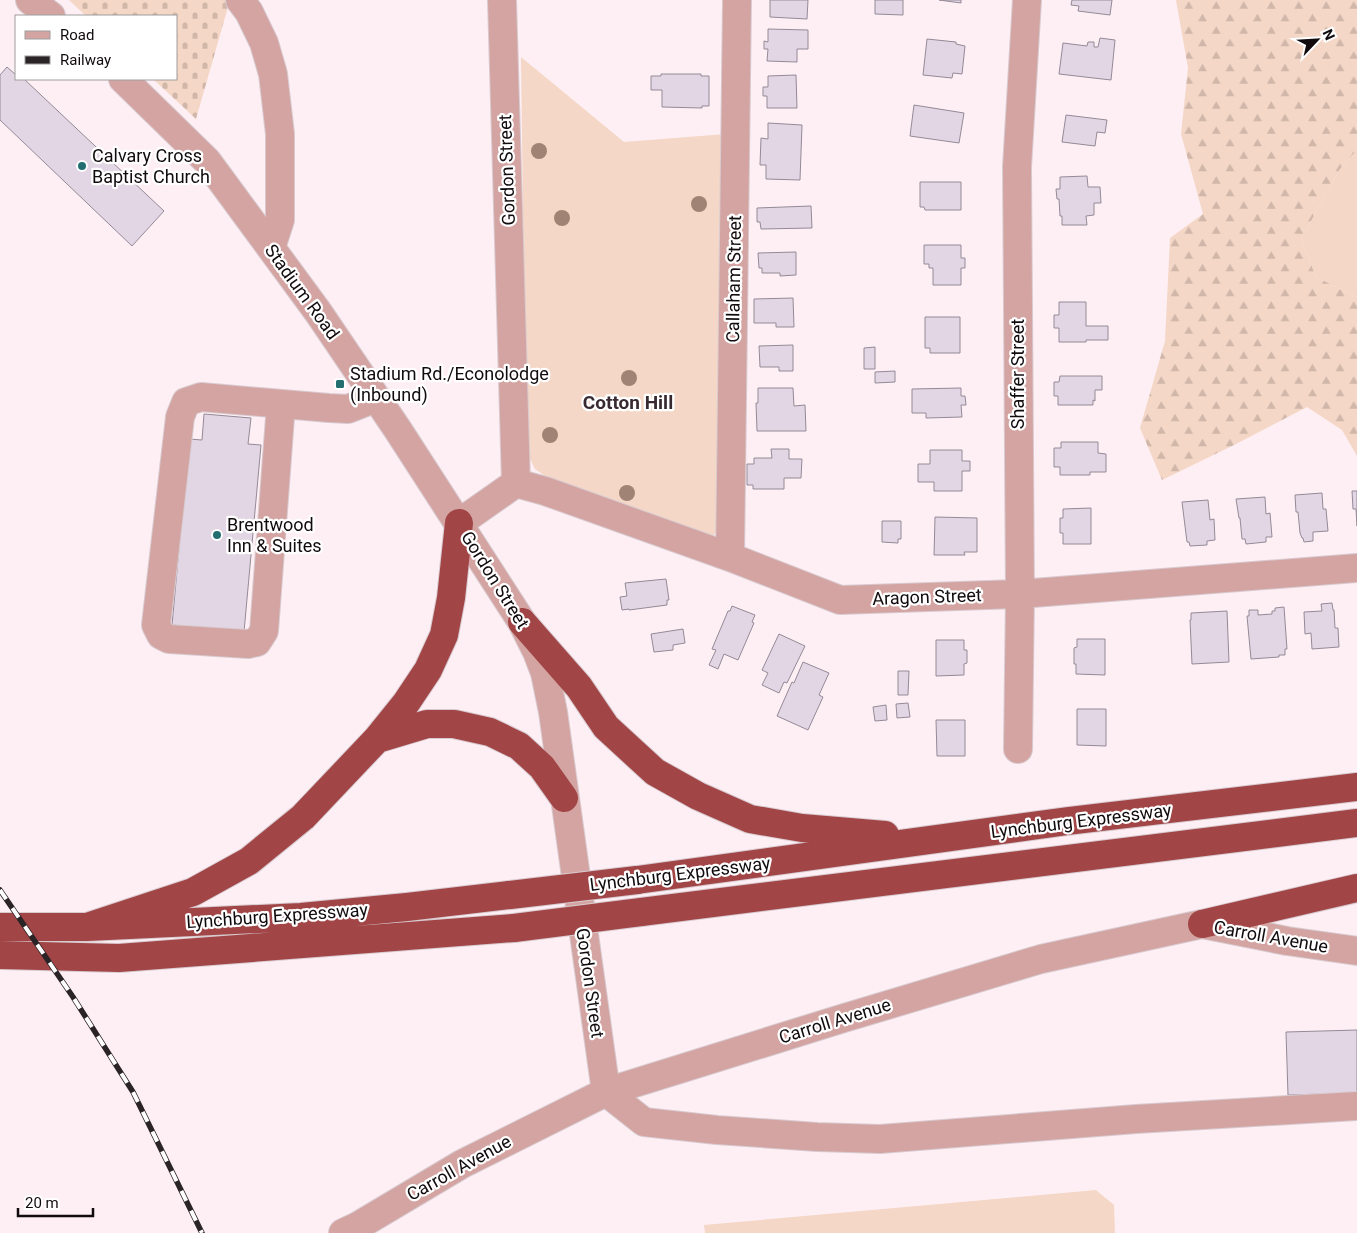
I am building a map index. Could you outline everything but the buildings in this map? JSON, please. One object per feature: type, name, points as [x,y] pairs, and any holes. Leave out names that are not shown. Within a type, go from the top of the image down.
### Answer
[{"type":"highway","points":[[87,927],[193,892],[250,861],[303,817],[377,738],[406,703],[428,670],[444,635],[451,598],[459,523]]},
{"type":"highway","points":[[522,622],[579,687],[606,727],[655,772],[698,796],[750,819],[793,827],[939,839]]},
{"type":"highway","points":[[377,738],[427,724],[454,724],[490,732],[519,746],[542,767],[564,798]]},
{"type":"highway","name":"Lynchburg Expressway","points":[[0,927],[87,927],[301,917],[407,907],[637,880],[1078,820],[1357,787]]},
{"type":"highway","name":"Lynchburg Expressway","points":[[0,955],[119,958],[514,928],[1357,823]]},
{"type":"highway","points":[[1202,924],[1357,888]]},
{"type":"street","points":[[30,0],[50,15]]},
{"type":"street","points":[[240,0],[249,12],[264,44],[273,74],[280,134],[280,220],[271,248]]},
{"type":"street","name":"Gordon Street","points":[[502,0],[516,483],[459,523],[522,622],[545,673],[553,712],[606,1092]]},
{"type":"street","name":"Callaham Street","points":[[730,557],[737,0]]},
{"type":"street","name":"Shaffer Street","points":[[1018,749],[1020,594],[1017,167],[1027,0]]},
{"type":"street","name":"Stadium Road","points":[[124,80],[207,162],[318,312],[459,523]]},
{"type":"street","points":[[281,404],[264,631],[257,642],[248,644],[169,639],[161,635],[156,626],[180,417],[186,402],[201,397],[348,409],[376,398]]},
{"type":"street","name":"Aragon Street","points":[[516,483],[545,491],[730,557],[840,600],[1020,594],[1357,568]]},
{"type":"street","name":"Carroll Avenue","points":[[344,1233],[462,1164],[606,1092],[1041,959],[1202,924],[1286,941],[1357,951]]},
{"type":"street","points":[[606,1092],[644,1122],[716,1130],[816,1137],[880,1139],[1136,1119],[1357,1106]]},
{"type":"green space","points":[[69,0],[230,0],[196,119],[154,80],[178,80],[178,15],[85,15]]},
{"type":"green space","points":[[1176,0],[1357,0],[1357,150],[1340,169],[1301,239],[1316,277],[1357,297],[1357,456],[1342,430],[1307,407],[1162,480],[1140,428],[1165,341],[1170,238],[1203,214],[1181,134],[1188,68]]},
{"type":"green space","points":[[521,57],[624,142],[726,134],[719,528],[714,535],[705,537],[548,478],[535,469],[526,451]]},
{"type":"green space","points":[[1357,150],[1357,297],[1316,277],[1301,239],[1340,169]]},
{"type":"green space","points":[[1096,1190],[1114,1205],[1115,1233],[705,1233],[704,1225]]},
{"type":"railway","points":[[0,890],[73,997],[133,1092],[202,1233]]},
{"type":"place","name":"Calvary Cross Baptist Church","points":[[82,166]]},
{"type":"place","name":"Stadium Rd./Econolodge (Inbound)","points":[[340,384]]},
{"type":"place","name":"Brentwood Inn & Suites","points":[[217,535]]},
{"type":"district","name":"Cotton Hill","points":[[628,402]]}]
